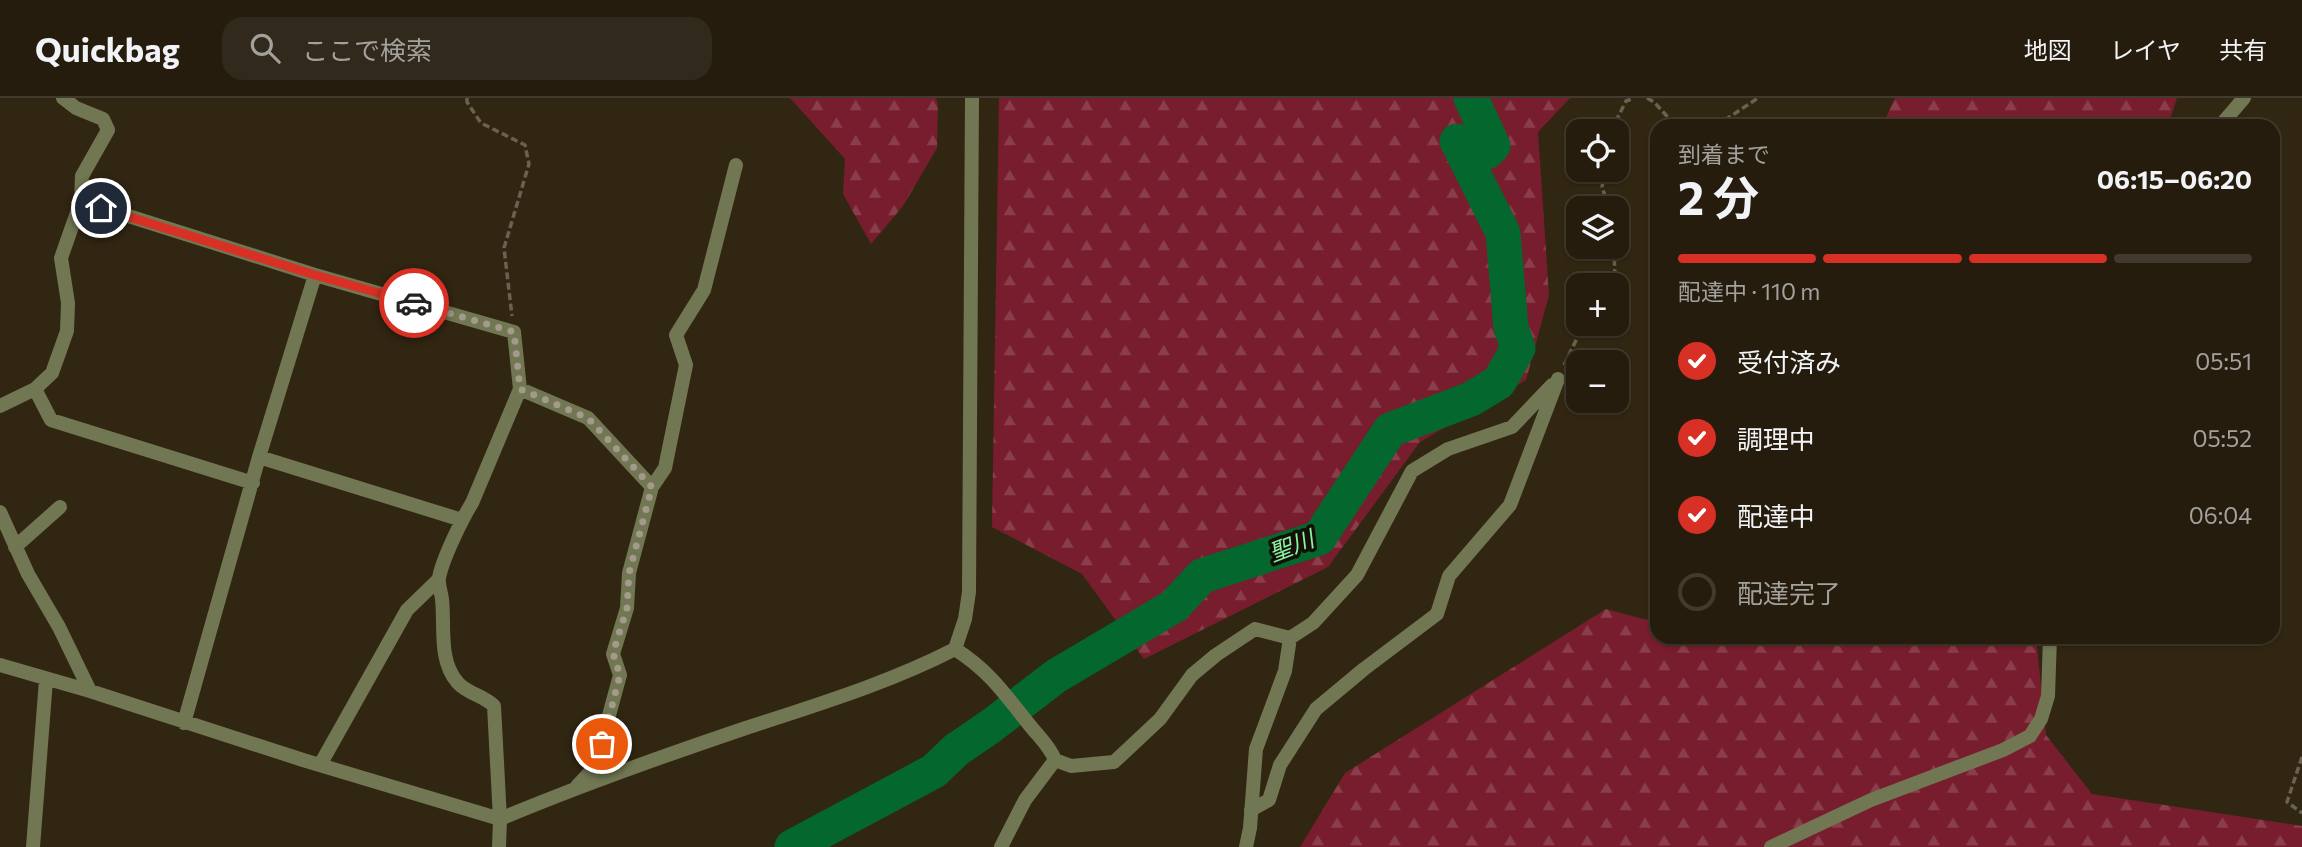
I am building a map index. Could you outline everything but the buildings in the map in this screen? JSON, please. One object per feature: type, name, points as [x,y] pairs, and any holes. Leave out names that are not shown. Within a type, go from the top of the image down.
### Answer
[{"type":"street","points":[[0,406],[35,389],[52,373],[67,331],[68,303],[61,258],[81,201],[82,176],[108,130],[103,119],[76,108],[63,98]]},
{"type":"street","points":[[0,665],[500,819],[577,786],[823,703],[920,667],[955,649],[965,619],[969,592],[972,98]]},
{"type":"street","points":[[2226,119],[2244,98]]},
{"type":"street","points":[[577,786],[595,767],[620,675],[613,653],[627,608],[629,573],[652,487],[665,468],[686,365],[676,335],[704,290],[736,165]]},
{"type":"street","points":[[81,201],[315,275],[514,332],[520,389],[439,579],[407,610],[320,765]]},
{"type":"street","points":[[184,723],[259,457],[315,275]]},
{"type":"street","points":[[955,649],[972,660],[1000,686],[1050,747],[1055,760],[1071,766],[1114,762],[1160,719],[1192,676],[1216,655],[1255,629],[1290,638],[1313,623],[1357,575],[1412,471],[1448,449],[1512,427],[1558,379]]},
{"type":"street","points":[[1251,810],[1269,800],[1280,765],[1316,709],[1437,614],[1449,576],[1510,505],[1558,379]]},
{"type":"street","points":[[35,389],[51,420],[253,483]]},
{"type":"street","points":[[520,389],[588,418],[652,487]]},
{"type":"street","points":[[259,457],[462,520]]},
{"type":"street","points":[[15,547],[60,508]]},
{"type":"street","points":[[0,512],[28,575],[59,627],[90,691]]},
{"type":"street","points":[[439,579],[445,652],[452,673],[467,691],[485,697],[494,706],[499,847]]},
{"type":"street","points":[[1246,847],[1256,749],[1285,671],[1290,638]]},
{"type":"street","points":[[1771,847],[1871,800],[1967,764],[2030,736],[2041,719],[2048,696],[2050,644]]},
{"type":"street","points":[[33,847],[47,680]]},
{"type":"street","points":[[1001,847],[1025,800],[1055,760]]},
{"type":"street","points":[[1237,847],[1250,828]]},
{"type":"path","points":[[467,98],[481,123],[525,145],[528,164],[505,248],[514,332]]},
{"type":"path","points":[[1617,119],[1626,101],[1634,98]]},
{"type":"path","points":[[1647,98],[1670,119]]},
{"type":"path","points":[[1726,119],[1758,98]]},
{"type":"path","points":[[1558,379],[1576,336]]},
{"type":"path","points":[[2302,757],[2287,802],[2302,813]]},
{"type":"green space","points":[[790,98],[936,98],[937,148],[903,206],[871,244],[843,194],[845,159]]},
{"type":"green space","points":[[999,98],[1570,98],[1538,132],[1549,295],[1526,380],[1420,442],[1328,567],[1144,659],[1082,574],[992,527]]},
{"type":"green space","points":[[1895,98],[2177,98],[2170,119],[1885,119]]},
{"type":"green space","points":[[1606,609],[1647,620],[1650,614],[1650,644],[2037,644],[2046,735],[2092,794],[2302,826],[2302,847],[1300,847],[1345,773]]},
{"type":"waterway","name":"聖川","points":[[792,847],[934,771],[956,750],[1056,676],[1174,606],[1202,576],[1319,538],[1390,430],[1471,399],[1499,382],[1518,348],[1511,328],[1503,233],[1457,141],[1487,152],[1493,146],[1471,98]]},
{"type":"way so far","points":[[414,303],[514,332],[520,389],[588,418],[652,487],[629,573],[627,608],[613,653],[620,675],[602,744]]},
{"type":"route","points":[[101,208],[414,303]]}]
